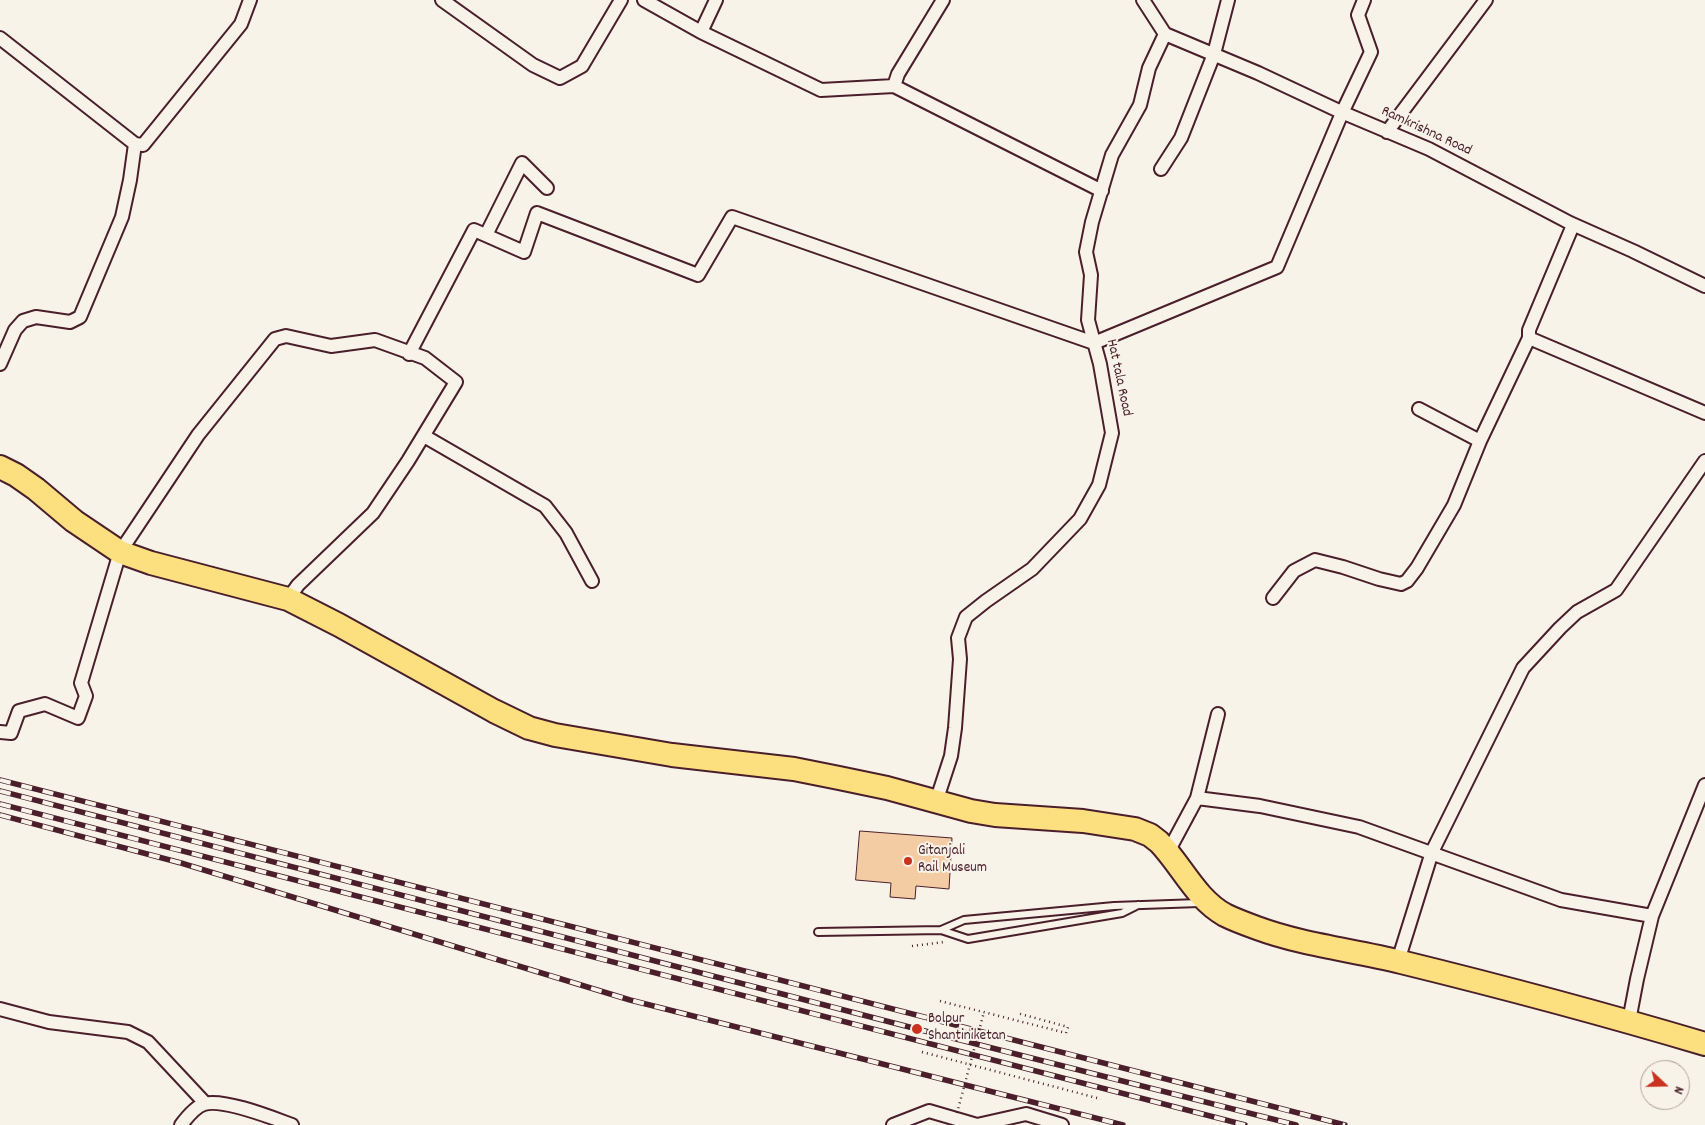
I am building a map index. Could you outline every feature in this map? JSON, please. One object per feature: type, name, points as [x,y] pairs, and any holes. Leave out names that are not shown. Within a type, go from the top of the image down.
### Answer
[{"type":"highway","points":[[0,468],[16,475],[74,521],[120,552],[151,564],[288,600],[339,624],[462,694],[529,728],[555,735],[672,755],[803,771],[887,788],[971,811],[995,815],[1083,821],[1135,828],[1150,835],[1168,852],[1208,903],[1225,915],[1269,932],[1310,943],[1398,961],[1629,1021],[1705,1044]]},
{"type":"street","points":[[0,38],[135,144],[144,144],[241,24],[250,0]]},
{"type":"street","points":[[442,0],[533,65],[560,78],[582,66],[621,0]]},
{"type":"street","points":[[644,0],[701,32],[821,90],[894,86],[1102,191]]},
{"type":"street","points":[[701,32],[716,0]]},
{"type":"street","points":[[894,86],[898,74],[943,0]]},
{"type":"street","points":[[1143,0],[1165,34]]},
{"type":"street","points":[[1161,169],[1181,138],[1214,54],[1228,0]]},
{"type":"street","points":[[410,353],[474,230],[524,252],[537,214],[698,275],[732,217],[1094,342],[1277,267],[1342,113],[1371,52],[1358,15],[1364,0]]},
{"type":"street","points":[[1387,132],[1486,0]]},
{"type":"street","name":"Ramkrishna Road","points":[[1165,34],[1214,54],[1342,113],[1429,149],[1573,224],[1705,286]]},
{"type":"street","name":"Hat tala Road","points":[[936,802],[951,756],[960,659],[958,638],[966,617],[1032,569],[1080,519],[1099,485],[1112,433],[1108,403],[1088,320],[1091,275],[1086,252],[1092,222],[1112,155],[1140,105],[1149,68],[1165,34]]},
{"type":"street","points":[[0,364],[15,330],[23,321],[36,317],[70,322],[80,317],[122,217],[135,144]]},
{"type":"street","points":[[486,235],[522,163],[546,188]]},
{"type":"street","points":[[1273,598],[1294,571],[1315,560],[1343,566],[1378,579],[1401,584],[1407,581],[1417,568],[1454,505],[1480,441],[1528,338],[1529,330],[1573,224]]},
{"type":"street","points":[[0,732],[11,733],[19,712],[45,704],[78,718],[86,696],[81,683],[120,552],[198,435],[275,338],[286,336],[331,346],[375,340],[425,358],[456,382],[424,436],[373,513],[298,585],[288,600]]},
{"type":"street","points":[[1528,338],[1705,413]]},
{"type":"street","points":[[1419,409],[1480,441]]},
{"type":"street","points":[[424,436],[545,506],[566,533],[592,581]]},
{"type":"street","points":[[1398,961],[1432,852],[1523,668],[1577,612],[1616,590],[1705,461]]},
{"type":"street","points":[[1168,852],[1197,798],[1218,714]]},
{"type":"street","points":[[1629,1021],[1652,916],[1705,785]]},
{"type":"street","points":[[1197,798],[1260,806],[1359,827],[1561,900],[1652,916]]},
{"type":"street","points":[[0,1008],[48,1022],[128,1032],[148,1042],[206,1103]]},
{"type":"street","points":[[181,1125],[197,1107],[206,1103],[237,1106],[292,1125]]},
{"type":"street","points":[[893,1125],[929,1111],[977,1125],[1026,1114],[1062,1125]]},
{"type":"lane","points":[[941,930],[964,920],[1138,905],[1208,903]]},
{"type":"lane","points":[[818,932],[941,930],[968,940],[1122,913],[1138,905]]},
{"type":"path","points":[[912,946],[968,940]]},
{"type":"path","points":[[940,1001],[1066,1033],[1068,1027],[1017,1013]]},
{"type":"path","points":[[957,1113],[984,1012]]},
{"type":"path","points":[[922,1052],[1101,1099]]},
{"type":"building","points":[[860,831],[952,838],[949,889],[916,886],[915,899],[890,897],[891,883],[856,880]]},
{"type":"railway","points":[[0,780],[1345,1125]]},
{"type":"railway","points":[[0,791],[917,1029],[1296,1125]]},
{"type":"railway","points":[[0,804],[1245,1125]]},
{"type":"railway","points":[[0,815],[181,863],[630,1000],[1123,1125]]},
{"type":"place","name":"Gitanjali Rail Museum","points":[[908,861]]},
{"type":"place","name":"Bolpur Shantiniketan","points":[[917,1029]]}]
